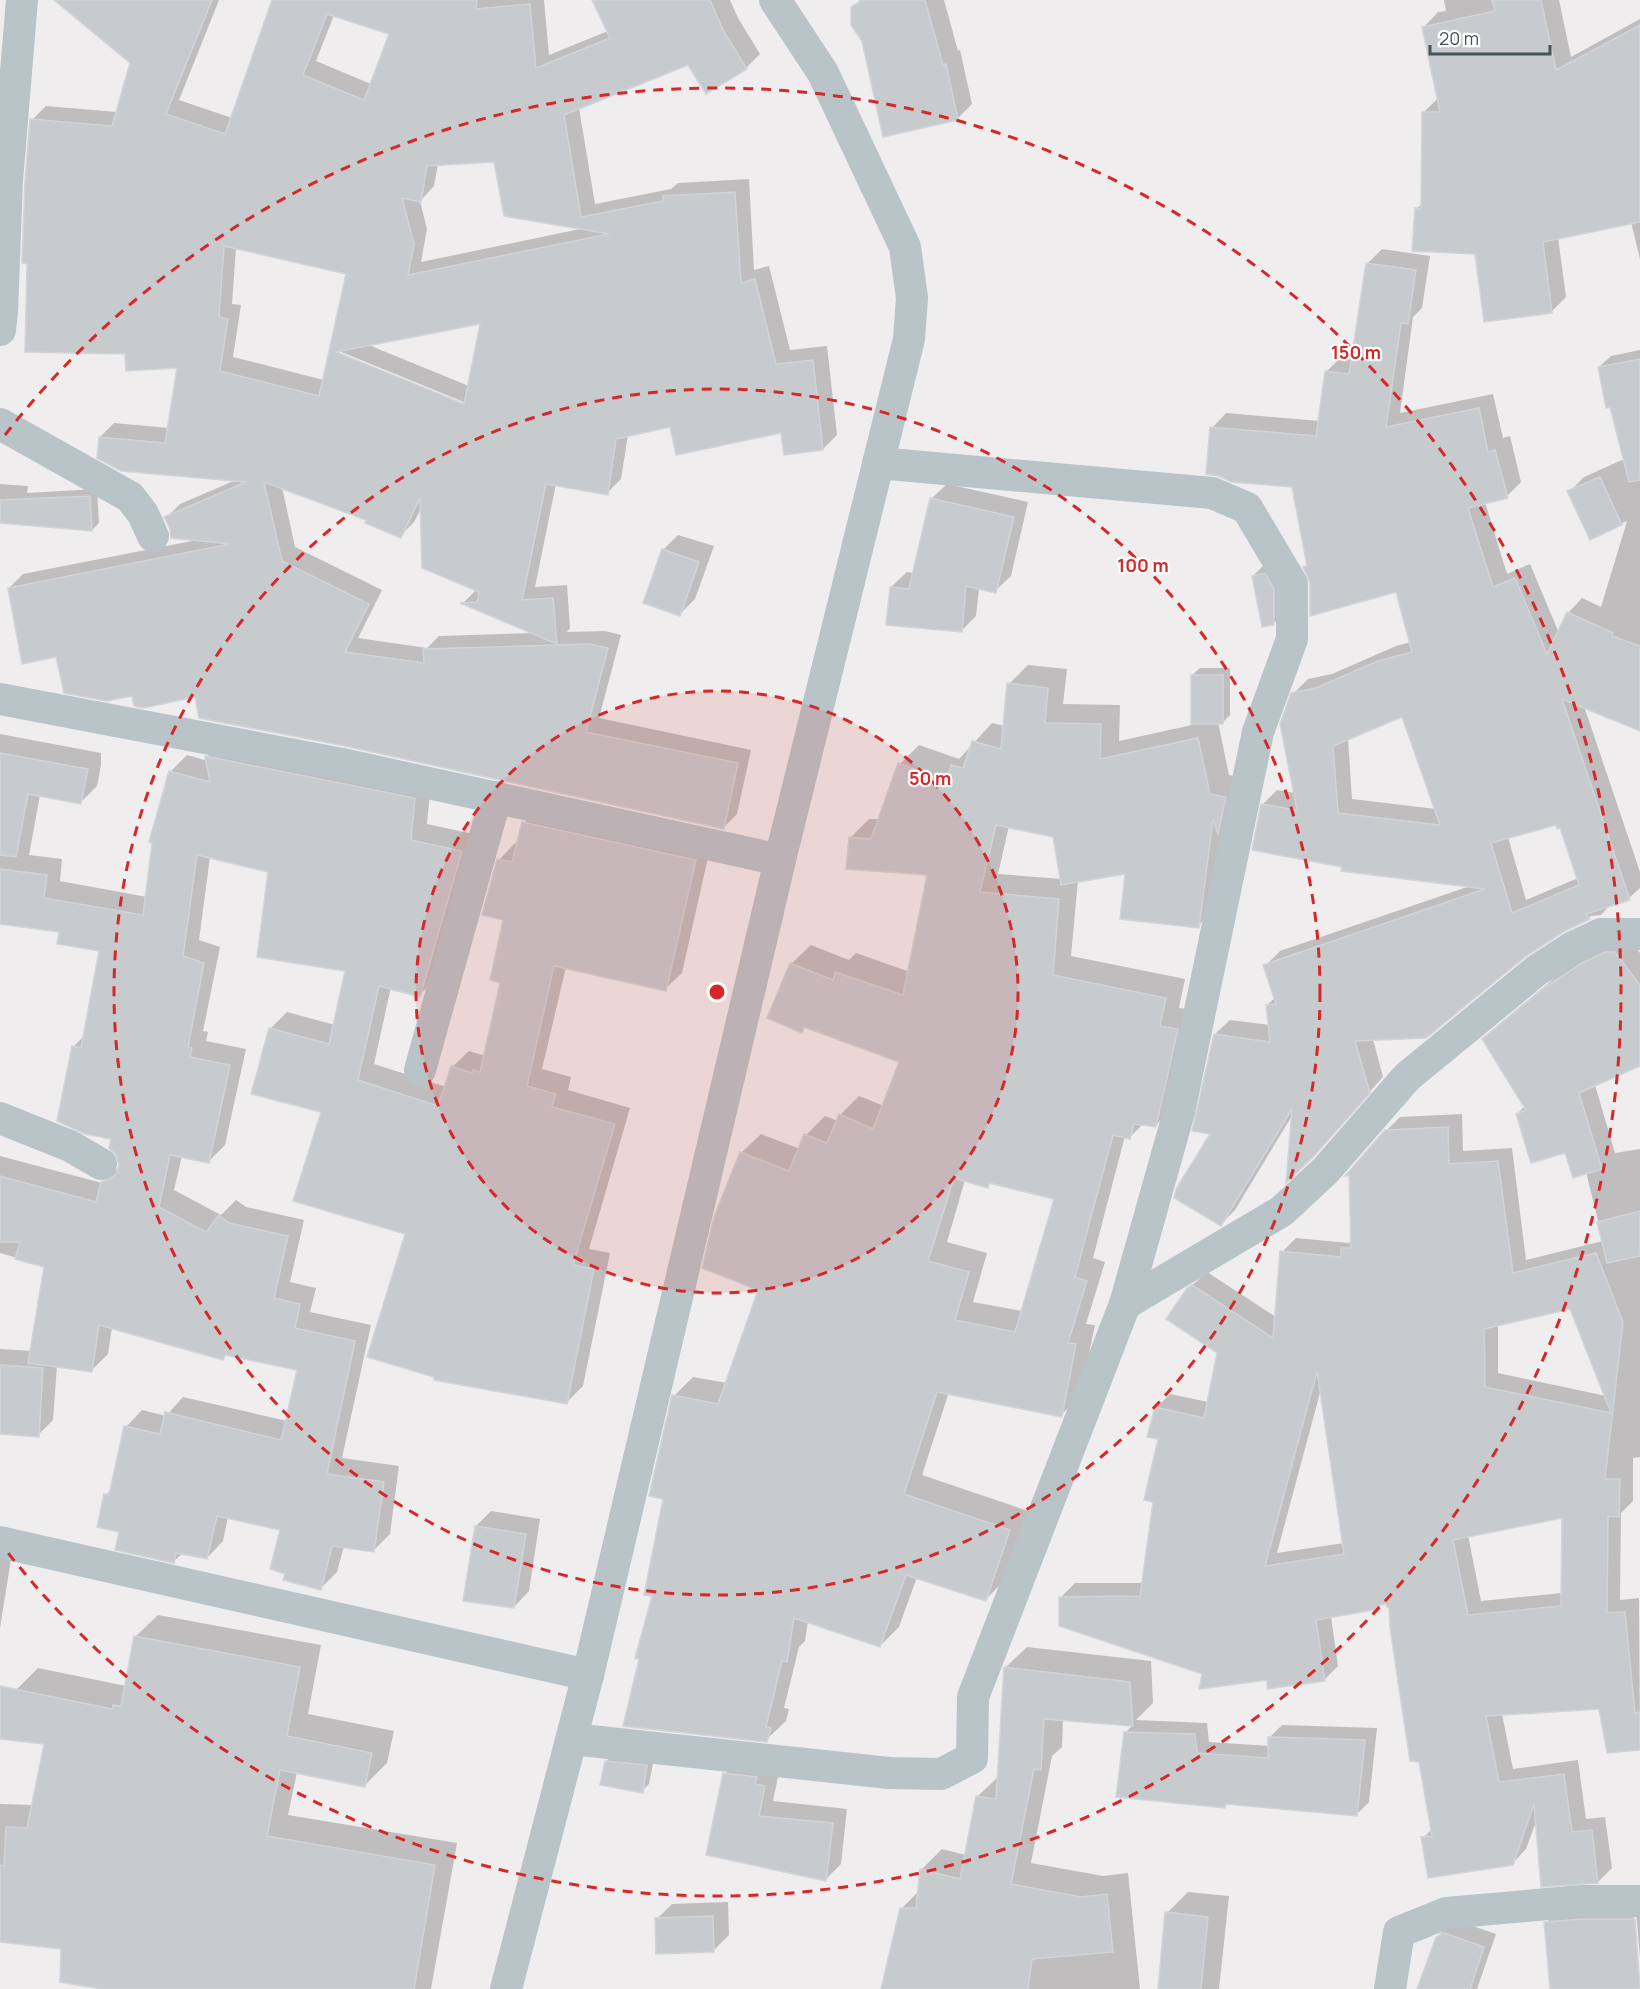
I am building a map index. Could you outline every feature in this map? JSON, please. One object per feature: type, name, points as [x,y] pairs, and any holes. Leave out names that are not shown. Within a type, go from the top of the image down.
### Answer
[{"type":"street","points":[[0,330],[7,180],[22,0]]},
{"type":"street","points":[[506,1989],[588,1675],[780,860],[909,339],[912,298],[905,247],[823,73],[775,0]]},
{"type":"street","points":[[0,424],[130,497],[143,514],[153,537]]},
{"type":"street","points":[[572,1739],[889,1773],[941,1774],[972,1758],[973,1697],[1125,1304],[1179,1112],[1258,732],[1292,639],[1292,584],[1248,508],[1212,493],[878,463]]},
{"type":"street","points":[[0,699],[342,764],[780,860]]},
{"type":"street","points":[[420,1070],[496,797]]},
{"type":"street","points":[[1125,1304],[1282,1211],[1326,1170],[1407,1077],[1536,971],[1573,947],[1601,934],[1640,934]]},
{"type":"street","points":[[0,1118],[70,1146],[101,1164]]},
{"type":"street","points":[[0,1542],[588,1675]]},
{"type":"street","points":[[1390,1989],[1399,1932],[1446,1913],[1582,1901],[1640,1901]]},
{"type":"building","points":[[54,0],[212,0],[166,114],[225,134],[272,0],[477,0],[476,9],[530,4],[536,68],[610,38],[592,0],[710,0],[724,32],[747,69],[706,94],[688,65],[564,115],[581,217],[663,201],[663,196],[735,192],[741,283],[755,279],[776,364],[813,360],[823,450],[784,455],[781,433],[676,455],[670,427],[616,439],[608,495],[546,484],[522,600],[553,598],[557,644],[460,603],[477,602],[479,592],[422,568],[420,498],[401,538],[365,523],[366,520],[264,482],[282,561],[369,604],[345,652],[424,663],[423,649],[590,644],[608,648],[586,732],[738,763],[724,829],[345,746],[199,718],[195,697],[143,708],[134,706],[132,696],[107,701],[64,693],[56,657],[22,664],[8,588],[230,544],[171,538],[170,529],[164,517],[246,482],[121,471],[97,458],[99,437],[165,443],[177,368],[126,371],[125,354],[25,352],[27,264],[22,263],[30,119],[112,126],[130,63]],"holes":[[[327,14],[389,34],[364,100],[303,75]],[[494,162],[504,216],[609,234],[408,275],[414,244],[402,198],[421,202],[427,166]],[[224,246],[346,274],[319,396],[220,371],[228,319],[219,317]],[[480,324],[464,404],[336,352]]]},
{"type":"building","points":[[863,0],[925,0],[943,65],[946,64],[958,120],[883,137],[862,41],[851,25],[851,7]]},
{"type":"building","points":[[1492,0],[1541,0],[1556,70],[1640,25],[1640,222],[1543,242],[1552,313],[1484,322],[1475,254],[1412,251],[1415,208],[1421,209],[1422,112],[1440,112],[1422,27],[1495,11]]},
{"type":"building","points":[[1366,263],[1416,270],[1408,324],[1401,323],[1386,427],[1479,408],[1488,452],[1495,450],[1508,498],[1468,508],[1493,587],[1515,578],[1547,654],[1567,612],[1613,633],[1612,636],[1640,646],[1640,731],[1562,699],[1630,900],[1586,914],[1590,919],[1563,932],[1526,956],[1426,1038],[1355,1041],[1370,1093],[1313,1157],[1286,1183],[1292,1109],[1221,1226],[1174,1198],[1176,1189],[1210,1134],[1192,1131],[1214,1034],[1270,1042],[1266,1005],[1276,1004],[1263,965],[1485,889],[1341,871],[1342,867],[1252,850],[1261,804],[1297,810],[1280,724],[1291,693],[1316,688],[1378,661],[1412,652],[1396,592],[1310,616],[1310,583],[1303,567],[1307,566],[1292,487],[1232,482],[1219,476],[1206,474],[1210,427],[1316,436],[1325,371],[1349,374]],"holes":[[[1402,717],[1440,825],[1338,813],[1333,746]],[[1556,825],[1557,829],[1560,828],[1579,885],[1512,913],[1491,843]]]},
{"type":"building","points":[[1640,359],[1640,480],[1629,482],[1610,407],[1606,408],[1598,367]]},
{"type":"building","points":[[1600,477],[1622,525],[1590,540],[1567,491]]},
{"type":"building","points":[[90,496],[92,531],[0,523],[0,500]]},
{"type":"building","points":[[930,498],[1014,517],[996,593],[966,586],[962,632],[886,625],[890,587],[909,589]]},
{"type":"building","points":[[662,549],[699,562],[680,616],[643,603]]},
{"type":"building","points":[[1265,573],[1274,589],[1274,625],[1262,627],[1252,576]]},
{"type":"building","points":[[1191,675],[1223,675],[1223,724],[1191,724]]},
{"type":"building","points":[[1007,683],[1048,688],[1045,723],[1101,724],[1100,759],[1198,738],[1210,794],[1226,797],[1218,834],[1213,819],[1199,928],[1120,919],[1125,874],[1061,885],[1053,837],[996,825],[980,892],[1059,899],[1053,975],[1166,998],[1160,1026],[1178,1029],[1156,1127],[1134,1124],[1130,1139],[1113,1135],[1075,1277],[1087,1281],[1068,1343],[1076,1344],[1062,1417],[937,1392],[904,1494],[1010,1530],[986,1601],[906,1575],[880,1647],[794,1618],[787,1662],[782,1661],[766,1727],[771,1728],[767,1742],[623,1726],[639,1659],[635,1658],[652,1596],[644,1595],[663,1499],[649,1496],[672,1395],[718,1404],[758,1290],[702,1268],[714,1217],[740,1152],[789,1171],[804,1134],[827,1143],[839,1114],[873,1129],[899,1062],[804,1027],[802,1033],[767,1018],[790,963],[833,980],[835,972],[903,995],[927,875],[846,869],[849,837],[871,839],[898,763],[947,781],[951,765],[963,768],[972,741],[1001,749]],"holes":[[[954,1178],[988,1188],[989,1183],[1054,1199],[1015,1332],[955,1320],[969,1272],[928,1261]]]},
{"type":"building","points":[[0,753],[88,769],[81,804],[28,794],[16,857],[0,855]]},
{"type":"building","points":[[205,756],[415,798],[411,840],[462,851],[420,997],[379,986],[358,1080],[438,1106],[451,1066],[472,1073],[473,1070],[480,1072],[500,983],[490,980],[503,920],[482,915],[497,859],[512,862],[522,822],[696,860],[666,991],[554,966],[527,1086],[556,1094],[552,1107],[615,1124],[573,1265],[594,1269],[567,1404],[434,1380],[434,1377],[367,1357],[405,1234],[293,1201],[321,1112],[251,1094],[269,1028],[329,1044],[345,971],[257,957],[268,872],[197,855],[183,956],[204,963],[188,1047],[192,1048],[190,1057],[230,1065],[209,1163],[170,1155],[159,1207],[206,1232],[219,1215],[229,1223],[288,1236],[274,1298],[300,1304],[295,1328],[355,1341],[327,1474],[384,1482],[374,1552],[332,1546],[321,1590],[283,1580],[285,1574],[270,1569],[280,1530],[217,1516],[207,1559],[176,1553],[174,1563],[115,1550],[119,1532],[97,1527],[104,1494],[109,1495],[124,1426],[160,1434],[165,1412],[281,1440],[297,1370],[225,1355],[223,1360],[99,1325],[92,1372],[28,1363],[44,1267],[15,1259],[20,1242],[0,1242],[0,1176],[96,1202],[101,1182],[116,1174],[119,1165],[116,1155],[109,1148],[111,1139],[85,1134],[57,1121],[72,1046],[81,1048],[99,951],[57,944],[59,932],[0,924],[0,869],[47,875],[44,898],[143,915],[152,843],[149,842],[169,771],[210,782]]},
{"type":"building","points":[[1605,952],[1615,952],[1640,985],[1640,1066],[1579,1093],[1602,1169],[1573,1178],[1565,1153],[1531,1163],[1516,1114],[1526,1110],[1482,1039],[1547,986],[1582,963]]},
{"type":"building","points":[[1448,1127],[1449,1164],[1498,1161],[1513,1273],[1596,1253],[1623,1322],[1605,1479],[1620,1479],[1619,1517],[1608,1516],[1607,1613],[1625,1612],[1635,1713],[1640,1712],[1640,1750],[1607,1753],[1599,1709],[1486,1716],[1499,1782],[1564,1774],[1572,1832],[1592,1830],[1598,1883],[1541,1887],[1534,1804],[1513,1865],[1428,1878],[1421,1837],[1432,1836],[1419,1762],[1410,1761],[1390,1628],[1389,1607],[1386,1604],[1380,1605],[1379,1609],[1316,1620],[1325,1681],[1267,1689],[1267,1680],[1199,1689],[1202,1674],[1059,1626],[1059,1597],[1140,1596],[1153,1502],[1144,1500],[1158,1439],[1147,1437],[1155,1407],[1204,1418],[1217,1353],[1166,1319],[1187,1288],[1192,1285],[1273,1338],[1280,1251],[1341,1257],[1341,1248],[1351,1248],[1349,1175],[1345,1176],[1385,1130]],"holes":[[[1570,1309],[1611,1413],[1485,1387],[1484,1329]],[[1317,1371],[1344,1554],[1265,1566]],[[1562,1518],[1561,1606],[1468,1615],[1453,1540]]]},
{"type":"building","points":[[1640,1211],[1640,1256],[1607,1263],[1597,1222]]},
{"type":"building","points":[[0,1365],[43,1368],[39,1437],[0,1434]]},
{"type":"building","points":[[475,1526],[526,1534],[514,1608],[463,1601]]},
{"type":"building","points":[[134,1636],[300,1667],[287,1736],[372,1753],[365,1787],[280,1770],[267,1836],[435,1865],[414,1989],[101,1989],[60,1982],[61,1949],[0,1942],[0,1865],[4,1866],[6,1827],[27,1828],[44,1744],[0,1739],[0,1686],[112,1709],[113,1705],[121,1706]]},
{"type":"building","points":[[1004,1667],[1130,1682],[1133,1726],[1044,1719],[1041,1770],[1034,1769],[1011,1884],[1081,1897],[1107,1894],[1113,1952],[1032,1959],[1028,1989],[881,1989],[900,1908],[916,1908],[920,1869],[960,1879],[976,1796],[996,1799]]},
{"type":"building","points":[[1124,1732],[1195,1734],[1197,1753],[1268,1758],[1268,1737],[1365,1740],[1357,1816],[1226,1804],[1225,1808],[1116,1797]]},
{"type":"building","points":[[605,1761],[647,1765],[643,1793],[600,1785]]},
{"type":"building","points":[[723,1773],[757,1777],[755,1784],[765,1786],[759,1816],[833,1823],[826,1881],[706,1855]]},
{"type":"building","points":[[1165,1912],[1208,1917],[1201,1989],[1158,1989]]},
{"type":"building","points":[[713,1916],[714,1952],[656,1954],[655,1918]]},
{"type":"building","points":[[1635,1919],[1640,1989],[1550,1989],[1544,1922]]},
{"type":"building","points":[[1444,1933],[1484,1947],[1470,1989],[1417,1989],[1436,1937]]}]
